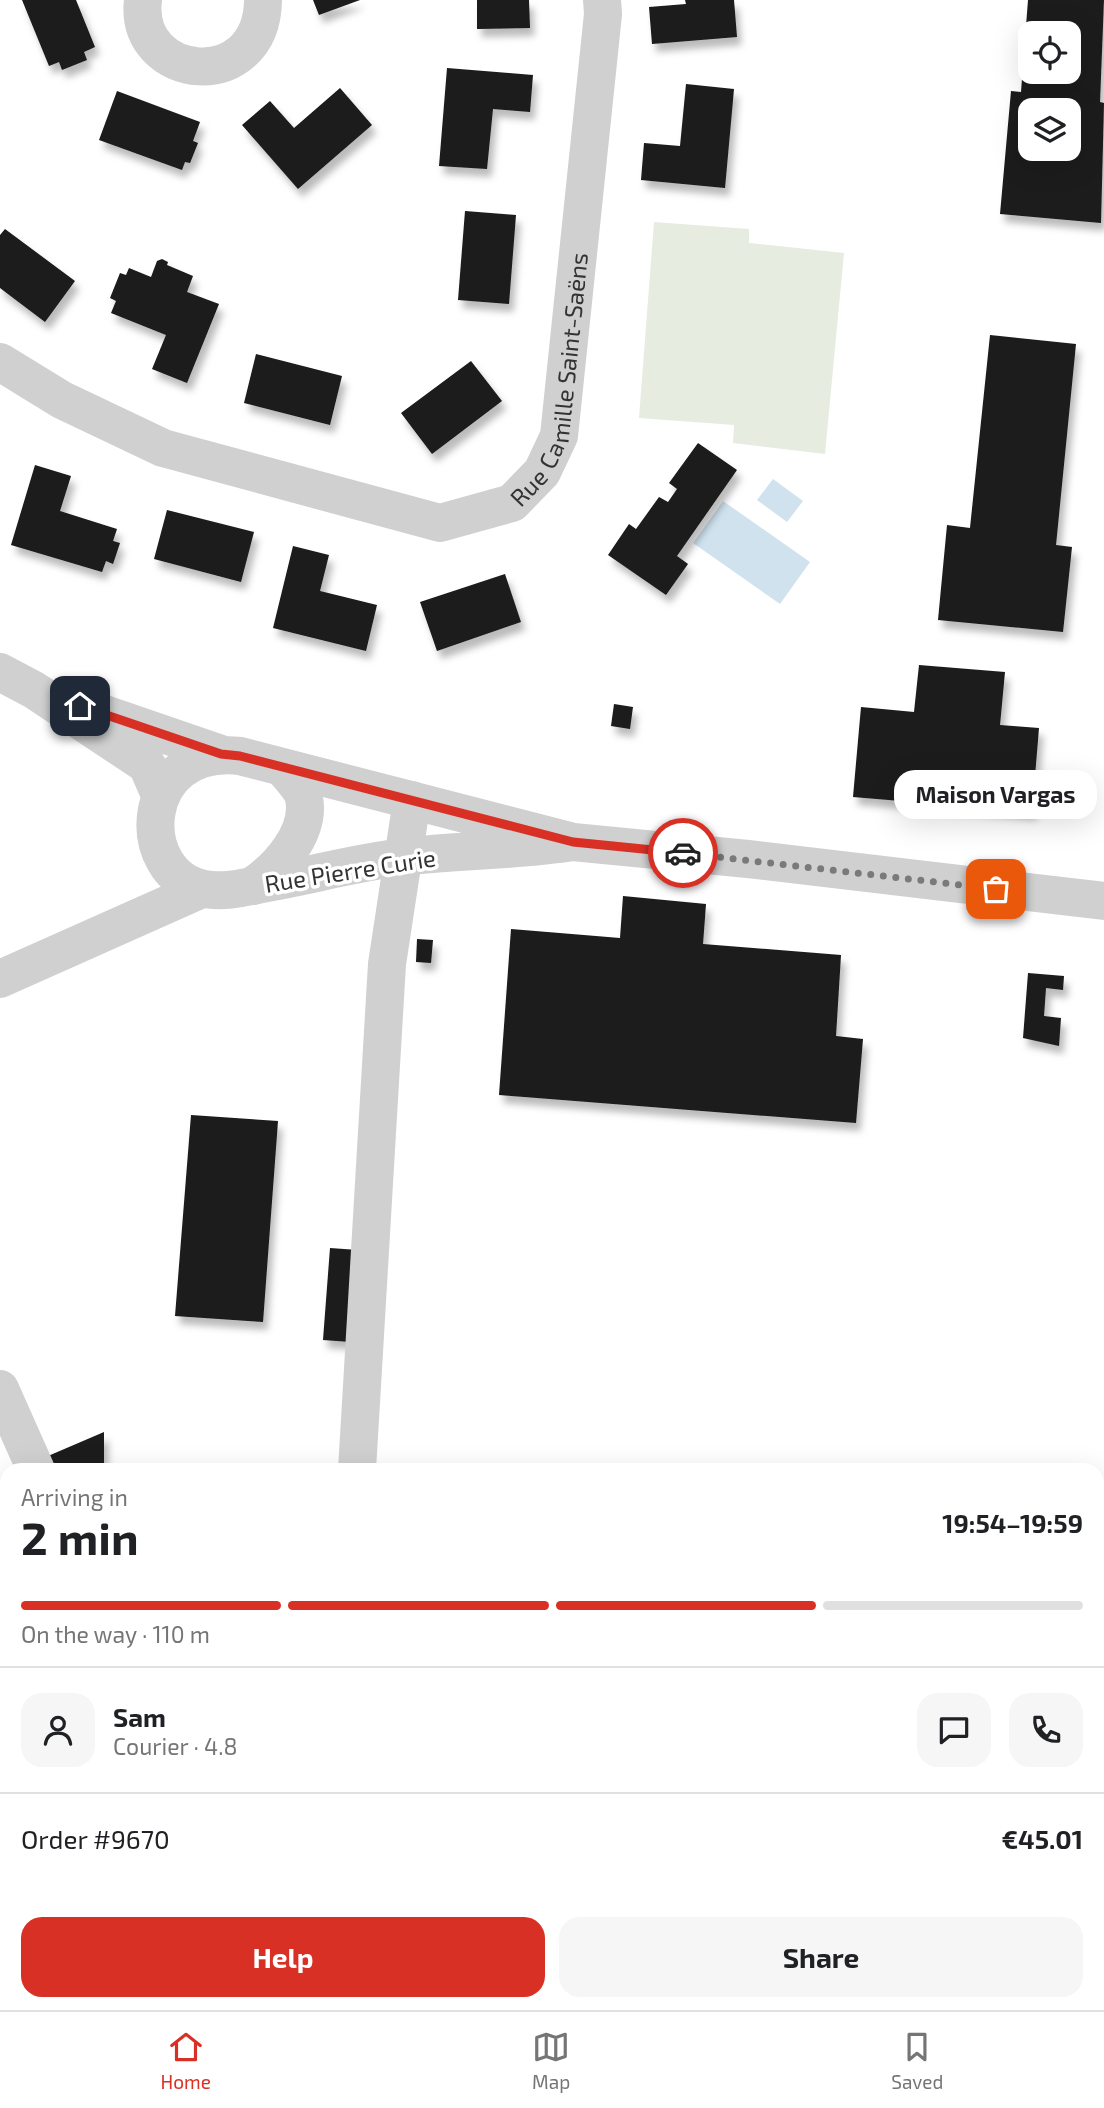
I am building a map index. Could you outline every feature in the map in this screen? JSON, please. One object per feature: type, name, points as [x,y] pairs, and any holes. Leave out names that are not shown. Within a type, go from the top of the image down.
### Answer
[{"type":"street","points":[[143,0],[145,24],[153,42],[168,57],[186,66],[206,68],[226,63],[244,52],[257,37],[263,17],[264,0]]},
{"type":"street","name":"Rue Camille Saint-Saëns","points":[[0,362],[62,400],[176,452],[440,523],[512,503],[542,472],[559,436],[602,0]]},
{"type":"street","points":[[0,672],[34,690],[147,765],[160,795],[155,825],[162,854],[186,881],[202,888]]},
{"type":"street","points":[[34,690],[221,754]]},
{"type":"street","name":"Rue Pierre Curie","points":[[160,795],[170,779],[185,766],[202,758],[221,754],[240,756],[285,770],[573,842],[748,859],[1104,901]]},
{"type":"street","name":"Rue Pierre Curie","points":[[252,886],[270,874],[304,822],[304,797],[285,770]]},
{"type":"street","points":[[357,1463],[387,964],[412,800]]},
{"type":"street","name":"Rue Pierre Curie","points":[[202,888],[236,891],[403,857],[520,850],[573,842]]},
{"type":"street","points":[[131,922],[162,854]]},
{"type":"street","points":[[0,979],[202,888]]},
{"type":"street","points":[[0,1389],[33,1463]]},
{"type":"shaded area","points":[[654,222],[749,229],[749,243],[844,253],[825,454],[733,443],[734,425],[639,418]]},
{"type":"water","points":[[773,479],[803,501],[787,522],[757,500]]},
{"type":"water","points":[[723,501],[810,562],[780,604],[693,543]]},
{"type":"building","points":[[22,0],[76,0],[95,47],[84,52],[87,60],[62,70],[59,62],[49,66]]},
{"type":"building","points":[[313,0],[360,0],[319,15]]},
{"type":"building","points":[[477,0],[529,0],[530,28],[477,29]]},
{"type":"building","points":[[685,0],[734,0],[737,37],[652,44],[649,7],[686,4]]},
{"type":"building","points":[[1028,0],[1104,0],[1100,102],[1104,103],[1101,223],[1000,214],[1011,91],[1021,92],[1022,84],[1081,84],[1081,21],[1026,21]]},
{"type":"building","points":[[447,68],[533,75],[530,112],[493,109],[487,169],[439,166]]},
{"type":"building","points":[[686,84],[734,89],[725,188],[641,180],[644,143],[680,146]]},
{"type":"building","points":[[340,88],[372,125],[298,189],[242,125],[270,101],[294,128]]},
{"type":"building","points":[[117,91],[200,122],[193,141],[198,143],[190,163],[185,162],[182,170],[99,140]]},
{"type":"building","points":[[465,211],[516,215],[509,304],[458,300]]},
{"type":"building","points":[[5,229],[75,281],[45,322],[0,288],[0,235]]},
{"type":"building","points":[[162,259],[168,262],[167,265],[193,276],[187,292],[219,304],[187,383],[152,369],[166,335],[111,313],[116,301],[110,298],[120,273],[126,275],[129,268],[151,277],[157,261]]},
{"type":"building","points":[[990,335],[1076,344],[1056,545],[1072,547],[1063,632],[938,620],[947,525],[970,528]]},
{"type":"building","points":[[256,354],[342,376],[330,425],[244,403]]},
{"type":"building","points":[[471,361],[502,401],[432,454],[401,413]]},
{"type":"building","points":[[698,443],[737,470],[677,556],[688,564],[666,595],[608,555],[629,524],[636,529],[659,497],[668,502],[677,489],[669,483]]},
{"type":"building","points":[[35,465],[71,476],[60,511],[117,529],[113,541],[120,543],[113,564],[106,561],[102,572],[11,545]]},
{"type":"building","points":[[167,510],[254,532],[241,582],[154,559]]},
{"type":"building","points":[[293,546],[329,555],[320,591],[377,605],[366,651],[273,628]]},
{"type":"building","points":[[505,574],[521,622],[437,651],[420,602]]},
{"type":"building","points":[[919,665],[1005,672],[1000,725],[1039,728],[1032,812],[853,797],[861,707],[914,712]]},
{"type":"building","points":[[614,704],[633,707],[630,729],[611,726]]},
{"type":"building","points":[[623,896],[706,904],[703,944],[841,955],[836,1036],[863,1039],[856,1123],[499,1095],[511,929],[620,938]]},
{"type":"building","points":[[417,939],[433,940],[431,963],[416,962]]},
{"type":"building","points":[[1028,973],[1064,976],[1063,990],[1046,988],[1044,1016],[1061,1018],[1059,1046],[1023,1038]]},
{"type":"building","points":[[191,1115],[278,1121],[263,1322],[175,1316]]},
{"type":"building","points":[[330,1248],[358,1250],[351,1342],[323,1340]]},
{"type":"building","points":[[104,1432],[104,1463],[51,1463],[48,1456]]},
{"type":"way so far","points":[[683,853],[996,889]]},
{"type":"place","name":"Maison Vargas","points":[[996,889]]},
{"type":"route","points":[[80,706],[221,754],[240,756],[285,770],[573,842],[683,853]]}]
